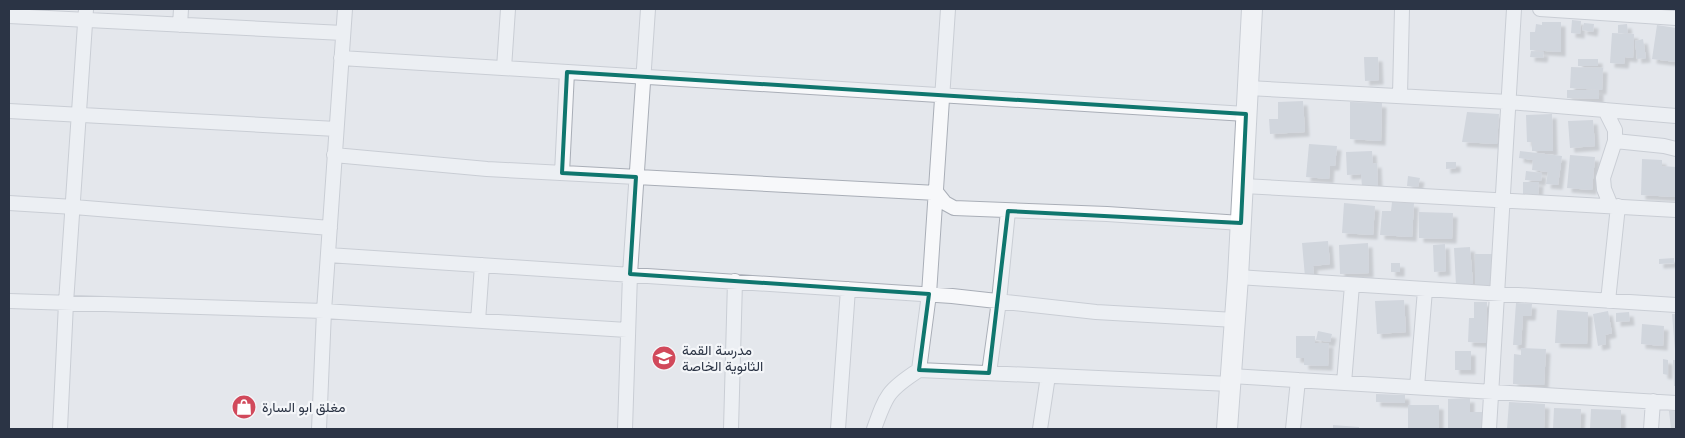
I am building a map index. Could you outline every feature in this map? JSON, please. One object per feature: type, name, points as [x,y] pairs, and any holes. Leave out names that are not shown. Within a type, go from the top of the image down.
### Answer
[{"type":"street","points":[[180,25],[181,9]]},
{"type":"street","points":[[319,429],[324,311],[345,9]]},
{"type":"street","points":[[504,68],[508,9]]},
{"type":"street","points":[[625,429],[630,274],[648,9]]},
{"type":"street","points":[[919,370],[937,193],[948,9]]},
{"type":"street","points":[[1227,429],[1238,277],[1252,9]]},
{"type":"street","points":[[1400,95],[1402,9]]},
{"type":"street","points":[[1488,429],[1514,9]]},
{"type":"street","points":[[1540,9],[1621,11],[1676,18]]},
{"type":"street","points":[[60,429],[66,303],[86,15]]},
{"type":"street","points":[[9,16],[86,15],[180,25],[343,33]]},
{"type":"street","points":[[341,58],[1246,114]]},
{"type":"street","points":[[562,173],[567,72]]},
{"type":"street","points":[[1248,88],[1509,102],[1676,116]]},
{"type":"street","points":[[1604,110],[1615,130],[1615,141],[1603,178],[1607,198],[1614,206],[1608,301]]},
{"type":"street","points":[[9,111],[336,129]]},
{"type":"street","points":[[1615,141],[1676,149]]},
{"type":"street","points":[[334,155],[487,169],[937,193]]},
{"type":"street","points":[[1243,186],[1676,210]]},
{"type":"street","points":[[937,193],[945,204],[954,208],[1241,223]]},
{"type":"street","points":[[9,203],[74,206],[330,228]]},
{"type":"street","points":[[989,373],[999,301],[1008,210]]},
{"type":"street","points":[[328,255],[928,294],[1096,312],[1235,320]]},
{"type":"street","points":[[478,321],[482,265]]},
{"type":"street","points":[[1238,277],[1676,305]]},
{"type":"street","points":[[731,429],[735,281]]},
{"type":"street","points":[[1344,383],[1352,285]]},
{"type":"street","points":[[838,429],[848,289]]},
{"type":"street","points":[[1417,387],[1425,290]]},
{"type":"street","points":[[9,301],[324,311],[627,330]]},
{"type":"street","points":[[874,429],[883,403],[888,395],[900,382],[919,370],[1048,376],[1298,380],[1676,403]]},
{"type":"street","points":[[1040,429],[1048,376]]},
{"type":"street","points":[[1293,429],[1298,380]]},
{"type":"street","points":[[1651,429],[1653,401]]},
{"type":"highlighted area","points":[[567,72],[1246,114],[1241,223],[1008,211],[989,373],[919,370],[929,294],[630,274],[636,177],[562,173]]},
{"type":"building","points":[[1572,20],[1581,21],[1580,34],[1571,33]]},
{"type":"building","points":[[1542,22],[1561,22],[1561,52],[1530,50],[1530,32],[1535,32],[1536,24],[1542,25]]},
{"type":"building","points":[[1584,23],[1594,24],[1593,32],[1582,30]]},
{"type":"building","points":[[1627,24],[1628,33],[1618,33],[1618,25]]},
{"type":"building","points":[[1657,25],[1676,28],[1676,62],[1652,59]]},
{"type":"building","points":[[1612,33],[1634,34],[1633,58],[1625,57],[1624,64],[1610,63]]},
{"type":"building","points":[[1643,39],[1646,58],[1637,59],[1635,41]]},
{"type":"building","points":[[1531,51],[1544,52],[1543,58],[1530,57]]},
{"type":"building","points":[[1364,57],[1378,57],[1379,80],[1365,81]]},
{"type":"building","points":[[1578,59],[1598,59],[1598,66],[1578,66]]},
{"type":"building","points":[[1571,67],[1603,68],[1602,90],[1570,88]]},
{"type":"building","points":[[1567,90],[1599,90],[1599,99],[1567,98]]},
{"type":"building","points":[[1303,101],[1305,132],[1270,134],[1269,119],[1278,119],[1278,102]]},
{"type":"building","points":[[1350,102],[1382,103],[1381,141],[1350,139]]},
{"type":"building","points":[[1467,112],[1499,114],[1497,144],[1462,142]]},
{"type":"building","points":[[1552,114],[1553,151],[1532,151],[1532,142],[1527,142],[1526,115]]},
{"type":"building","points":[[1593,120],[1595,146],[1570,148],[1568,121]]},
{"type":"building","points":[[1309,144],[1337,146],[1335,166],[1330,166],[1329,179],[1306,177]]},
{"type":"building","points":[[1372,151],[1373,164],[1377,163],[1378,186],[1362,187],[1361,174],[1347,175],[1346,152]]},
{"type":"building","points":[[1520,151],[1562,156],[1558,185],[1546,184],[1548,172],[1532,170],[1533,160],[1519,158]]},
{"type":"building","points":[[1570,155],[1595,157],[1592,190],[1567,188]]},
{"type":"building","points":[[1642,159],[1662,160],[1662,166],[1676,167],[1676,197],[1641,195]]},
{"type":"building","points":[[1446,162],[1456,162],[1456,168],[1446,169]]},
{"type":"building","points":[[1526,171],[1542,173],[1541,181],[1525,180]]},
{"type":"building","points":[[1408,176],[1420,178],[1418,187],[1407,186]]},
{"type":"building","points":[[1523,182],[1539,182],[1538,196],[1523,196]]},
{"type":"building","points":[[1392,202],[1414,203],[1412,237],[1380,235],[1382,211],[1391,211]]},
{"type":"building","points":[[1344,203],[1375,206],[1373,235],[1342,233]]},
{"type":"building","points":[[1419,212],[1453,213],[1452,239],[1419,238]]},
{"type":"building","points":[[1328,241],[1330,264],[1313,266],[1314,276],[1305,277],[1302,243]]},
{"type":"building","points":[[1368,243],[1369,273],[1340,274],[1339,245]]},
{"type":"building","points":[[1445,244],[1446,271],[1434,272],[1433,245]]},
{"type":"building","points":[[1470,247],[1473,284],[1456,285],[1454,248]]},
{"type":"building","points":[[1475,254],[1492,254],[1493,286],[1475,286]]},
{"type":"building","points":[[1674,258],[1674,263],[1659,264],[1659,259]]},
{"type":"building","points":[[1391,263],[1400,263],[1400,272],[1391,272]]},
{"type":"building","points":[[1404,300],[1406,332],[1377,334],[1375,301]]},
{"type":"building","points":[[1474,302],[1487,302],[1486,343],[1468,342],[1469,318],[1474,318]]},
{"type":"building","points":[[1516,303],[1532,304],[1531,316],[1523,316],[1521,345],[1513,345]]},
{"type":"building","points":[[1557,310],[1588,312],[1587,344],[1555,343]]},
{"type":"building","points":[[1608,311],[1612,333],[1605,335],[1606,344],[1598,346],[1593,314]]},
{"type":"building","points":[[1629,312],[1630,321],[1616,322],[1616,313]]},
{"type":"building","points":[[1672,314],[1676,314],[1676,351],[1675,351]]},
{"type":"building","points":[[1642,324],[1664,326],[1663,346],[1641,344]]},
{"type":"building","points":[[1318,331],[1332,334],[1330,342],[1316,340]]},
{"type":"building","points":[[1296,336],[1315,336],[1315,343],[1329,343],[1328,366],[1304,365],[1304,358],[1296,358]]},
{"type":"building","points":[[1521,348],[1546,349],[1544,385],[1513,384],[1514,354],[1521,355]]},
{"type":"building","points":[[1455,351],[1471,351],[1471,370],[1455,370]]},
{"type":"building","points":[[1663,359],[1668,360],[1668,375],[1663,374]]},
{"type":"building","points":[[1673,360],[1676,360],[1676,386],[1674,386]]},
{"type":"building","points":[[1376,394],[1405,395],[1405,403],[1376,402]]},
{"type":"building","points":[[1470,398],[1470,412],[1484,412],[1484,429],[1448,429],[1448,399]]},
{"type":"building","points":[[1509,402],[1545,404],[1544,429],[1507,429]]},
{"type":"building","points":[[1408,405],[1439,405],[1439,429],[1408,429]]},
{"type":"building","points":[[1554,408],[1581,409],[1580,429],[1553,429]]},
{"type":"building","points":[[1591,409],[1621,410],[1621,429],[1590,429]]},
{"type":"building","points":[[1669,411],[1676,411],[1676,429],[1671,429]]},
{"type":"building","points":[[1333,425],[1359,427],[1359,429],[1333,429]]},
{"type":"place","name":"مدرسة القمة الثانوية الخاصة","points":[[664,358]]},
{"type":"place","name":"مغلق ابو السارة","points":[[244,407]]}]
